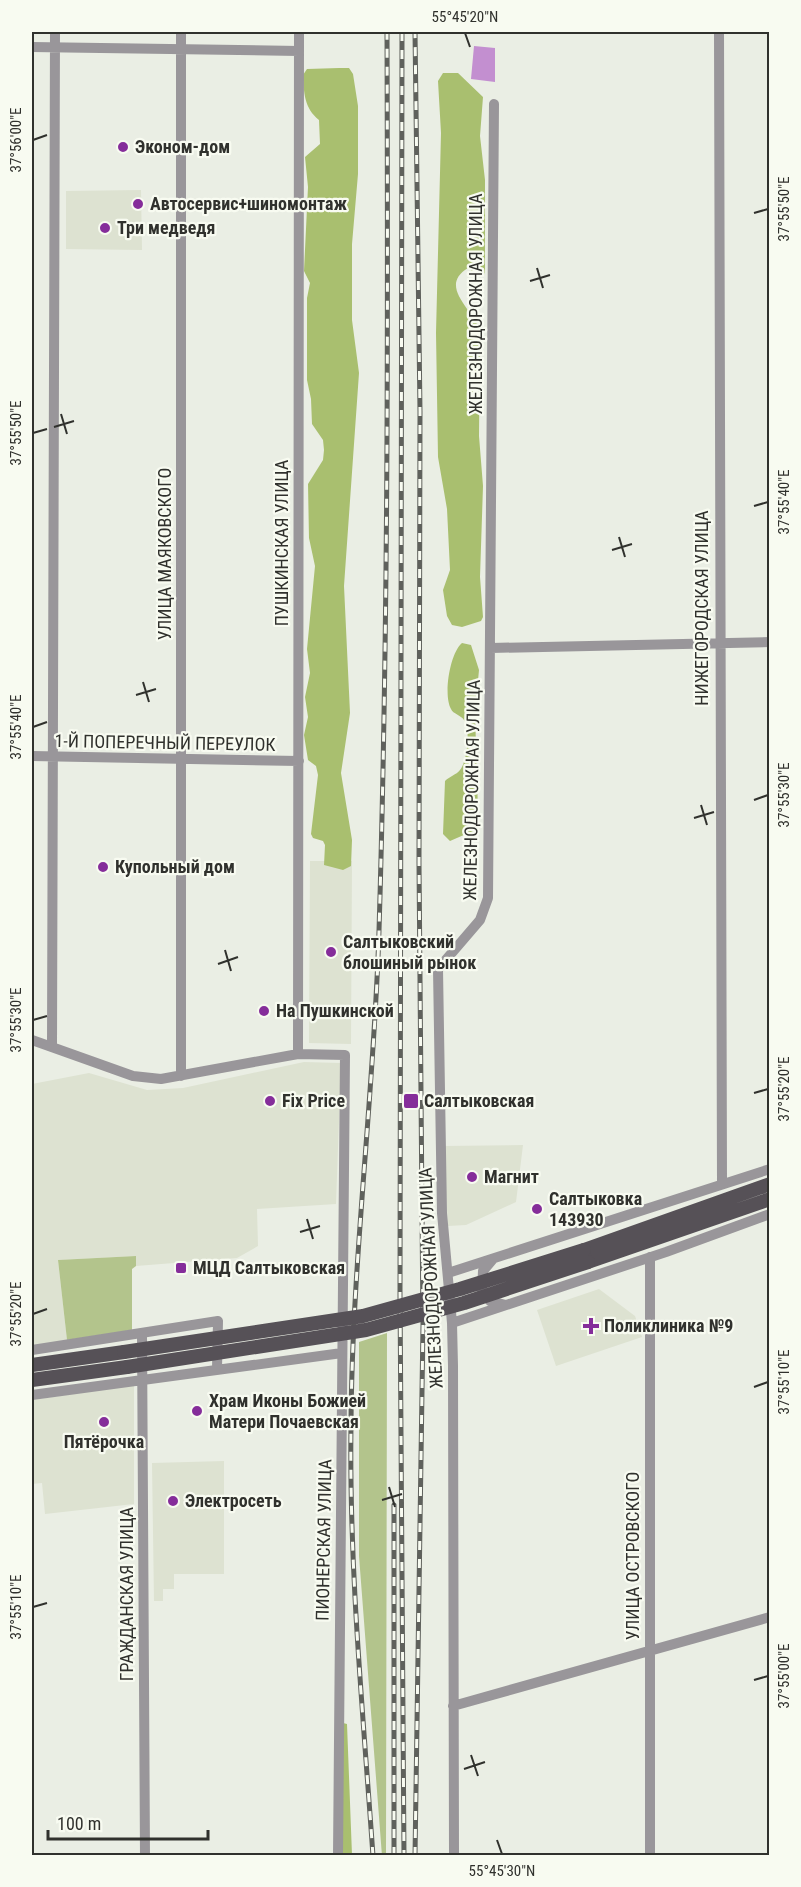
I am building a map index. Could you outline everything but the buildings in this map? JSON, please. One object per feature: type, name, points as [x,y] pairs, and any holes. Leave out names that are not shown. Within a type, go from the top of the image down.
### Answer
[{"type":"main road","points":[[32,1380],[366,1330],[464,1304],[770,1184]]},
{"type":"main road","points":[[32,1365],[363,1316],[586,1256],[770,1199]]},
{"type":"street","points":[[52,1047],[55,32]]},
{"type":"street","name":"УЛИЦА МАЯКОВСКОГО","points":[[181,32],[181,1076]]},
{"type":"street","name":"ПУШКИНСКАЯ УЛИЦА","points":[[298,1054],[299,32]]},
{"type":"street","name":"НИЖЕГОРОДСКАЯ УЛИЦА","points":[[719,32],[722,1184]]},
{"type":"street","points":[[32,46],[299,51]]},
{"type":"street","name":"ЖЕЛЕЗНОДОРОЖНАЯ УЛИЦА","points":[[454,1856],[452,1323],[442,1213],[438,969],[480,920],[488,898],[494,104]]},
{"type":"street","points":[[491,648],[770,642]]},
{"type":"street","name":"1-Й ПОПЕРЕЧНЫЙ ПЕРЕУЛОК","points":[[32,756],[299,761]]},
{"type":"street","points":[[32,1040],[134,1076],[161,1080],[298,1054]]},
{"type":"street","name":"ПИОНЕРСКАЯ УЛИЦА","points":[[298,1054],[345,1055],[338,1856]]},
{"type":"street","points":[[448,1273],[770,1169]]},
{"type":"street","points":[[452,1323],[770,1214]]},
{"type":"street","name":"УЛИЦА ОСТРОВСКОГО","points":[[650,1257],[651,1856]]},
{"type":"street","points":[[493,1259],[483,1271],[482,1290],[490,1301],[501,1305],[508,1304]]},
{"type":"street","points":[[32,1350],[218,1321],[217,1369]]},
{"type":"street","points":[[263,1363],[309,1337],[328,1329],[343,1327]]},
{"type":"street","name":"ГРАЖДАНСКАЯ УЛИЦА","points":[[142,1333],[145,1856]]},
{"type":"street","points":[[32,1395],[342,1353]]},
{"type":"street","points":[[453,1706],[770,1617]]},
{"type":"shaded area","points":[[474,46],[495,48],[495,82],[471,79]]},
{"type":"shaded area","points":[[141,190],[142,250],[66,249],[66,191]]},
{"type":"shaded area","name":"Салтыковский блошиный рынок","points":[[310,861],[352,861],[351,1044],[309,1043]]},
{"type":"shaded area","points":[[304,1062],[341,1063],[336,1204],[257,1209],[258,1246],[237,1258],[136,1266],[136,1256],[58,1260],[67,1340],[32,1346],[32,1084],[89,1073],[147,1090],[183,1088]]},
{"type":"shaded area","points":[[523,1145],[516,1202],[466,1225],[448,1226],[443,1146]]},
{"type":"shaded area","name":"Поликлиника №9","points":[[599,1289],[635,1316],[642,1337],[556,1366],[537,1310]]},
{"type":"shaded area","points":[[134,1385],[134,1504],[45,1514],[42,1483],[32,1484],[32,1400]]},
{"type":"shaded area","points":[[224,1461],[224,1574],[174,1574],[174,1589],[163,1589],[163,1601],[154,1601],[152,1463]]},
{"type":"green space","points":[[349,68],[353,74],[358,106],[358,174],[352,244],[352,320],[359,373],[344,586],[350,713],[341,773],[352,840],[351,866],[343,870],[324,865],[325,845],[323,841],[313,838],[311,834],[318,775],[316,766],[308,760],[304,735],[308,717],[305,697],[310,673],[307,649],[315,566],[309,538],[308,484],[323,460],[324,450],[323,440],[312,424],[311,399],[307,380],[307,298],[310,283],[304,271],[308,187],[305,157],[320,144],[319,120],[308,105],[303,75],[307,69]]},
{"type":"green space","points":[[443,73],[458,73],[483,97],[480,136],[485,180],[485,270],[484,275],[480,277],[468,268],[459,275],[456,283],[460,299],[480,332],[479,436],[483,486],[480,577],[483,617],[481,621],[462,627],[452,625],[447,616],[443,590],[450,570],[447,509],[438,457],[436,333],[441,133],[438,81]]},
{"type":"green space","points":[[462,643],[471,645],[479,670],[475,712],[478,811],[473,831],[450,841],[443,834],[445,781],[458,772],[462,766],[468,738],[466,724],[451,709],[448,694],[451,665]]},
{"type":"green space","points":[[136,1256],[136,1266],[132,1269],[132,1330],[67,1340],[58,1260]]},
{"type":"green space","points":[[387,1333],[386,1855],[382,1856],[359,1556],[359,1342]]},
{"type":"green space","points":[[343,1723],[347,1724],[352,1855],[343,1855]]},
{"type":"railway","points":[[373,1856],[354,1587],[351,1425],[355,1301],[373,1055],[382,819],[387,481],[387,32]]},
{"type":"railway","points":[[402,32],[400,1295],[404,1856]]},
{"type":"railway","points":[[415,32],[420,411],[419,863],[423,1325],[415,1856]]},
{"type":"railway","points":[[394,1505],[394,1856]]},
{"type":"place","name":"Эконом-дом","points":[[123,147]]},
{"type":"place","name":"Автосервис+шиномонтаж","points":[[138,204]]},
{"type":"place","name":"Три медведя","points":[[105,228]]},
{"type":"place","name":"Купольный дом","points":[[103,867]]},
{"type":"place","name":"Салтыковский блошиный рынок","points":[[331,952]]},
{"type":"place","name":"На Пушкинской","points":[[264,1011]]},
{"type":"place","name":"Fix Price","points":[[270,1101]]},
{"type":"place","name":"Салтыковская","points":[[411,1101]]},
{"type":"place","name":"Магнит","points":[[472,1177]]},
{"type":"place","name":"Салтыковка 143930","points":[[537,1209]]},
{"type":"place","name":"МЦД Салтыковская","points":[[181,1268]]},
{"type":"place","name":"Поликлиника №9","points":[[591,1326]]},
{"type":"place","name":"Храм Иконы Божией Матери Почаевская","points":[[197,1411]]},
{"type":"place","name":"Пятёрочка","points":[[104,1422]]},
{"type":"place","name":"Электросеть","points":[[173,1501]]}]
